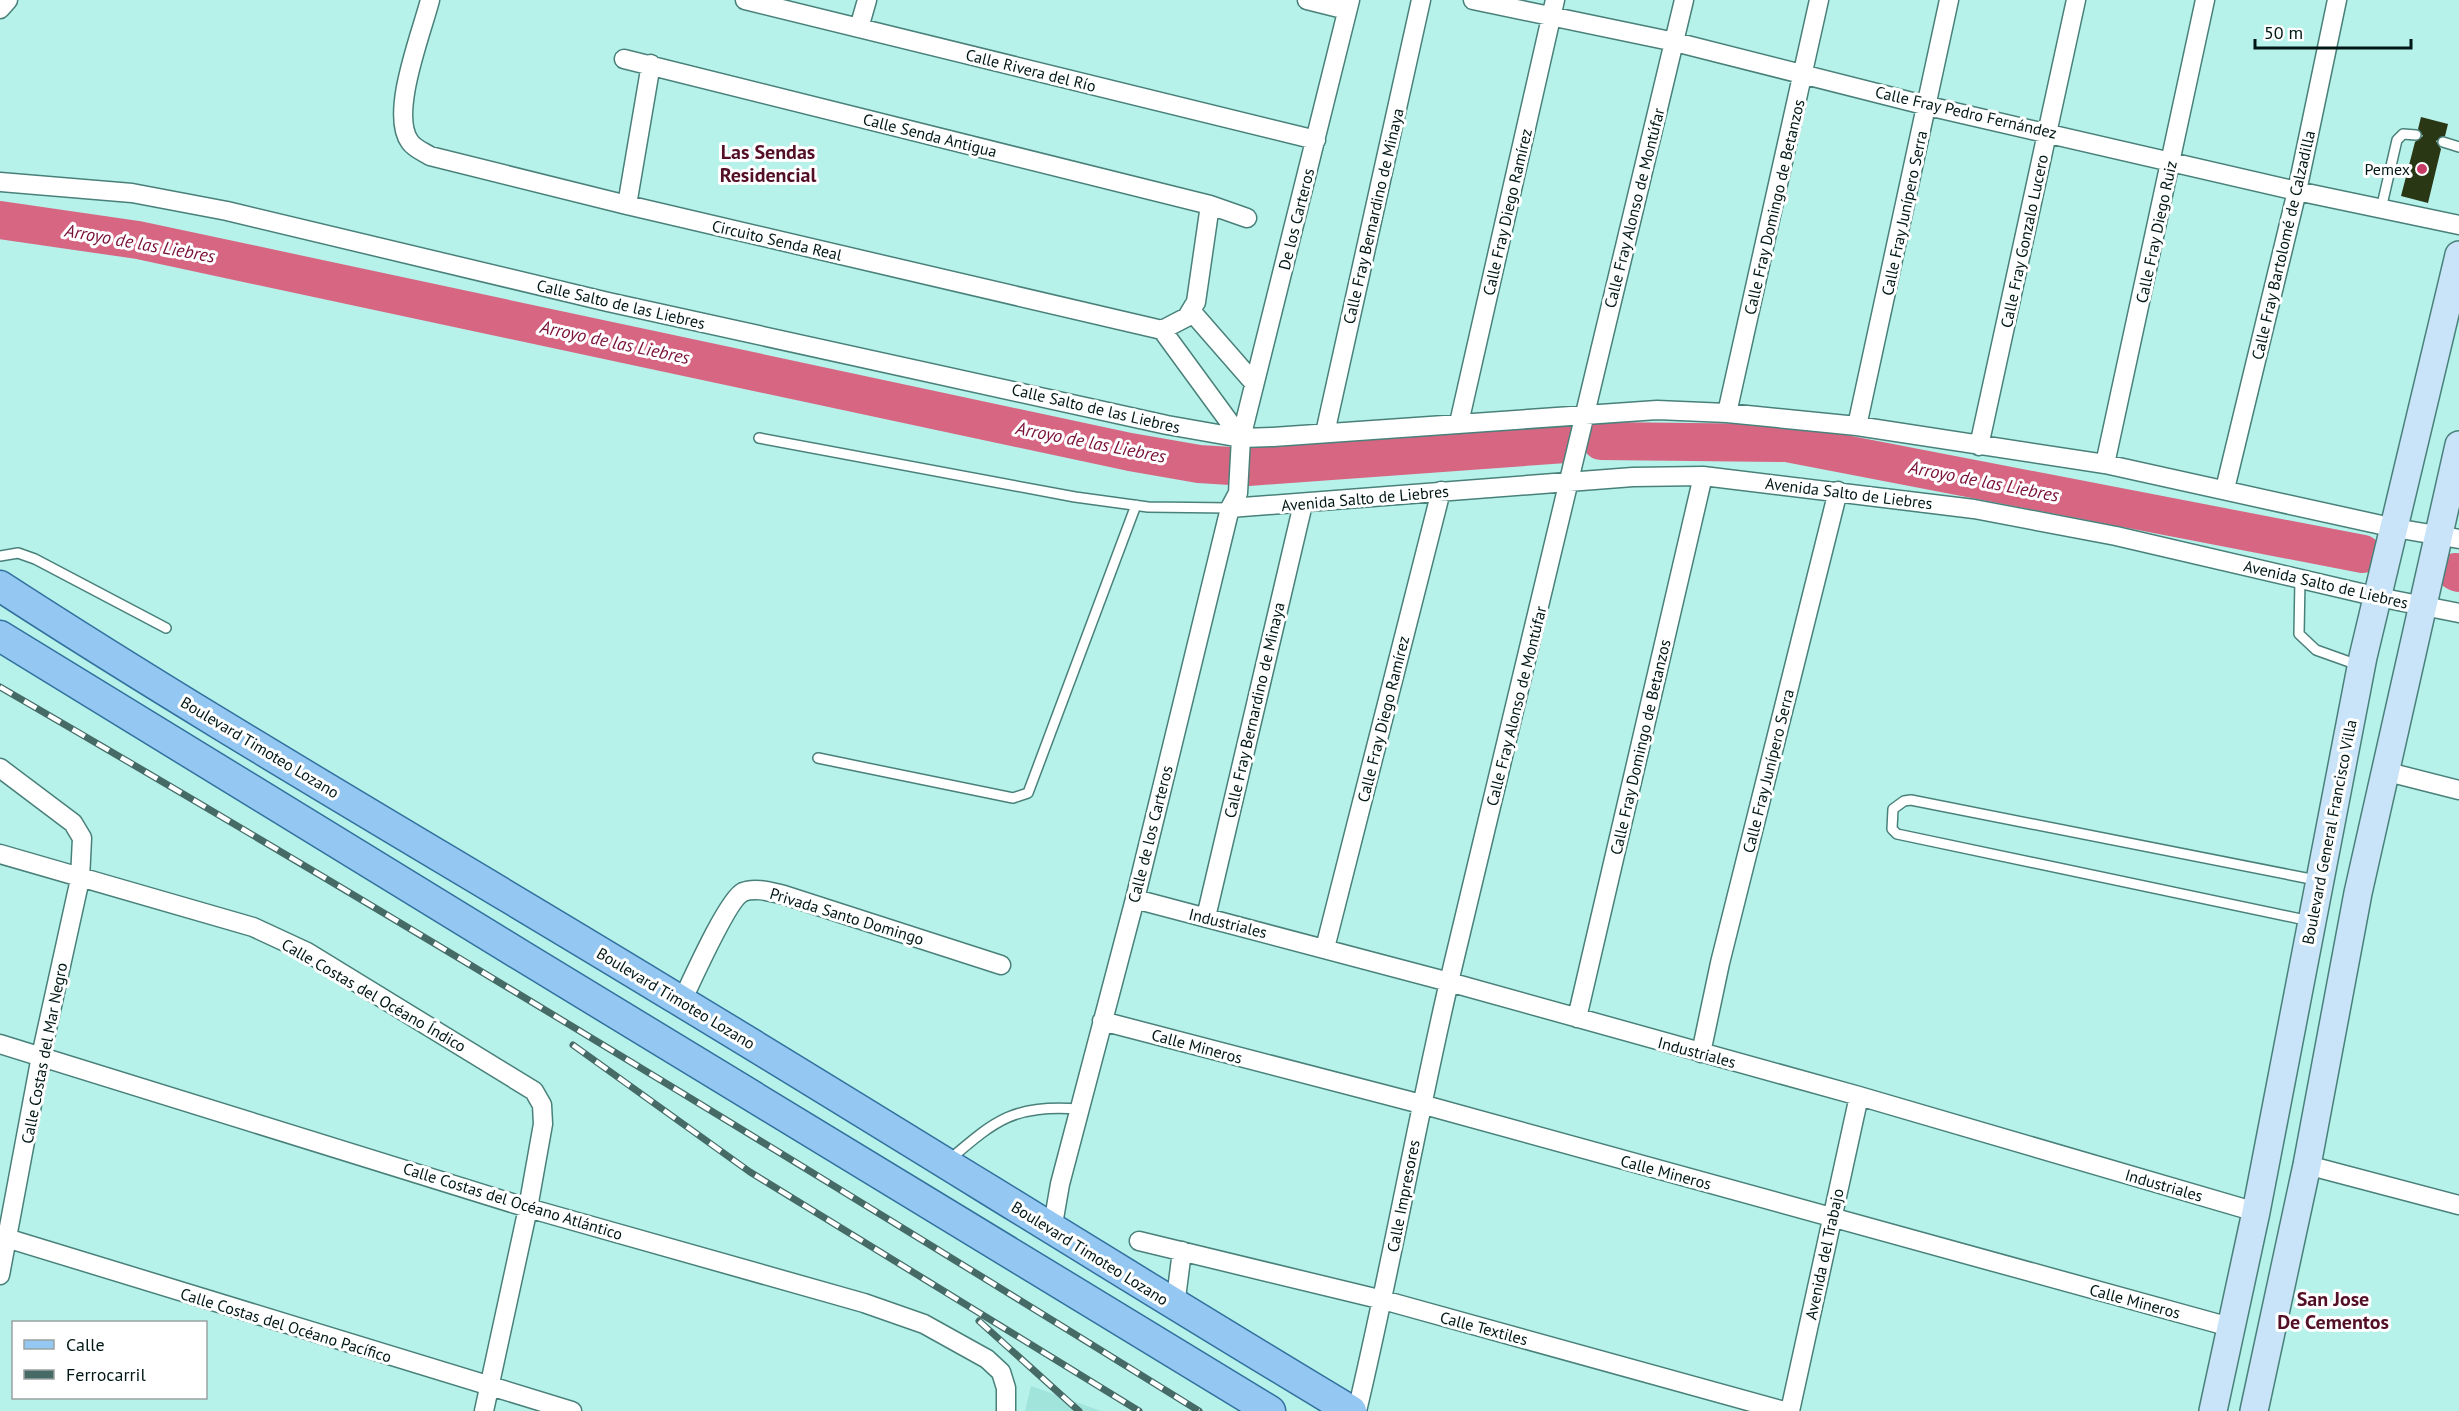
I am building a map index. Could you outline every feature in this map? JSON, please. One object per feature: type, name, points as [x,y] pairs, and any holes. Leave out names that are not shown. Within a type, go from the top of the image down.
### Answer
[{"type":"main road","name":"Boulevard General Francisco Villa","points":[[2212,1411],[2256,1212],[2361,666],[2459,255]]},
{"type":"main road","points":[[2254,1411],[2307,1165],[2358,893],[2384,771],[2425,600],[2444,541],[2459,445]]},
{"type":"main road","name":"Boulevard Timoteo Lozano","points":[[0,586],[100,651],[682,1001],[1175,1306],[1351,1411]]},
{"type":"main road","points":[[0,636],[508,945],[835,1150],[1270,1411]]},
{"type":"street","points":[[0,9],[8,0]]},
{"type":"street","name":"Circuito Senda Real","points":[[430,0],[405,91],[405,123],[411,143],[441,160],[1162,330]]},
{"type":"street","name":"Calle Rivera del Río","points":[[745,0],[1316,140]]},
{"type":"street","points":[[860,28],[867,0]]},
{"type":"street","points":[[1307,0],[1348,5]]},
{"type":"street","name":"Calle Fray Bernardino de Minaya","points":[[1325,433],[1421,0]]},
{"type":"street","name":"Calle Fray Pedro Fernández","points":[[1473,0],[1553,9],[1928,105],[2048,131],[2297,191],[2459,225]]},
{"type":"street","name":"Calle Fray Alonso de Montúfar","points":[[1449,982],[1570,478],[1581,422],[1684,0]]},
{"type":"street","name":"Calle Fray Domingo de Betanzos","points":[[1727,413],[1805,73],[1819,0]]},
{"type":"street","name":"Calle Fray Junípero Serra","points":[[1857,426],[1949,0]]},
{"type":"street","name":"Calle Fray Gonzalo Lucero","points":[[1979,446],[2076,0]]},
{"type":"street","name":"Calle Fray Diego Ruiz","points":[[2106,464],[2205,0]]},
{"type":"street","name":"Calle Fray Bartolomé de Calzadilla","points":[[2225,489],[2297,191],[2337,0]]},
{"type":"street","name":"De los Carteros","points":[[1240,445],[1348,5]]},
{"type":"street","name":"Calle Fray Diego Ramírez","points":[[1459,423],[1553,9]]},
{"type":"street","name":"Calle Senda Antigua","points":[[624,59],[1210,205],[1247,218]]},
{"type":"street","points":[[627,205],[651,64]]},
{"type":"street","name":"Calle Salto de las Liebres","points":[[0,182],[132,193],[227,212],[608,302],[914,367],[1167,425],[1240,445]]},
{"type":"street","points":[[1210,205],[1198,294],[1192,312],[1182,321],[1162,330],[1240,445],[1325,433],[1459,423],[1581,422],[1657,410],[1727,413],[1857,426],[2106,464],[2225,489],[2394,535],[2444,541]]},
{"type":"street","points":[[1192,312],[1254,383]]},
{"type":"street","name":"Calle de los Carteros","points":[[1052,1230],[1060,1184],[1101,1021],[1135,899],[1234,501],[1240,445]]},
{"type":"street","name":"Calle Fray Domingo de Betanzos","points":[[1576,1018],[1703,476]]},
{"type":"street","name":"Avenida Salto de Liebres","points":[[1234,501],[1303,504],[1570,478],[1703,476],[1974,509],[2084,530],[2300,579],[2380,588],[2425,600],[2459,613]]},
{"type":"street","name":"Calle Fray Diego Ramírez","points":[[1325,948],[1441,491]]},
{"type":"street","name":"Calle Fray Junípero Serra","points":[[1701,1053],[1720,963],[1838,491]]},
{"type":"street","name":"Calle Fray Bernardino de Minaya","points":[[1206,917],[1303,504]]},
{"type":"street","name":"Calle Costas del Mar Negro","points":[[0,768],[73,823],[80,831],[82,838],[80,879],[4,1237],[0,1275]]},
{"type":"street","points":[[2384,771],[2459,790]]},
{"type":"street","name":"Calle Costas del Océano Índico","points":[[0,854],[80,879],[253,927],[307,952],[534,1091],[542,1106],[543,1124],[528,1208]]},
{"type":"street","name":"Privada Santo Domingo","points":[[682,1001],[730,905],[742,892],[754,890],[784,895],[1000,965]]},
{"type":"street","name":"Industriales","points":[[1135,899],[1325,948],[1859,1096],[2256,1212]]},
{"type":"street","name":"Calle Impresores","points":[[1357,1411],[1383,1300],[1421,1104],[1449,982]]},
{"type":"street","name":"Calle Mineros","points":[[1101,1021],[1421,1104],[2230,1327]]},
{"type":"street","name":"Calle Costas del Océano Atlántico","points":[[0,1044],[528,1208],[864,1303],[924,1324],[987,1359],[1000,1372],[1006,1388],[1006,1411]]},
{"type":"street","name":"Avenida del Trabajo","points":[[1790,1411],[1859,1096]]},
{"type":"street","points":[[2307,1165],[2459,1205]]},
{"type":"street","points":[[484,1411],[528,1208]]},
{"type":"street","name":"Calle Costas del Océano Pacífico","points":[[4,1237],[489,1388],[572,1411]]},
{"type":"street","name":"Calle Textiles","points":[[1139,1241],[1383,1300],[1784,1411]]},
{"type":"street","points":[[1175,1306],[1182,1251]]},
{"type":"lane","points":[[2381,209],[2397,140],[2403,134],[2416,135]]},
{"type":"lane","points":[[2443,142],[2459,147]]},
{"type":"lane","points":[[759,438],[1075,497],[1136,506],[1182,509],[1234,501]]},
{"type":"lane","points":[[818,758],[1013,798],[1019,798],[1028,793],[1136,506]]},
{"type":"lane","points":[[0,556],[18,553],[35,559],[166,628]]},
{"type":"lane","points":[[2300,579],[2300,634],[2316,650],[2361,666]]},
{"type":"lane","points":[[2312,921],[1897,834],[1892,829],[1893,809],[1904,801],[1911,800],[2319,880]]},
{"type":"lane","points":[[945,1164],[991,1125],[1016,1112],[1046,1107],[1079,1109]]},
{"type":"shaded area","points":[[1031,1386],[1101,1411],[1025,1411]]},
{"type":"building","name":"Pemex","points":[[2421,117],[2448,124],[2445,136],[2436,141],[2441,149],[2428,203],[2401,196],[2415,142],[2423,136],[2418,129]]},
{"type":"waterway","name":"Arroyo de las Liebres","points":[[0,220],[138,240],[1130,452],[1199,464],[1231,466]]},
{"type":"waterway","name":"Arroyo de las Liebres","points":[[1601,441],[1787,443],[2363,554]]},
{"type":"waterway","name":"Arroyo de las Liebres","points":[[1248,467],[1565,444]]},
{"type":"railway","points":[[0,687],[302,864],[602,1044],[1199,1411]]},
{"type":"railway","points":[[573,1045],[750,1172],[1139,1411]]},
{"type":"railway","points":[[979,1321],[1079,1411]]},
{"type":"place","name":"Pemex","points":[[2422,169]]},
{"type":"district","name":"Las Sendas Residencial","points":[[768,164]]},
{"type":"district","name":"San Jose De Cementos","points":[[2333,1310]]}]
